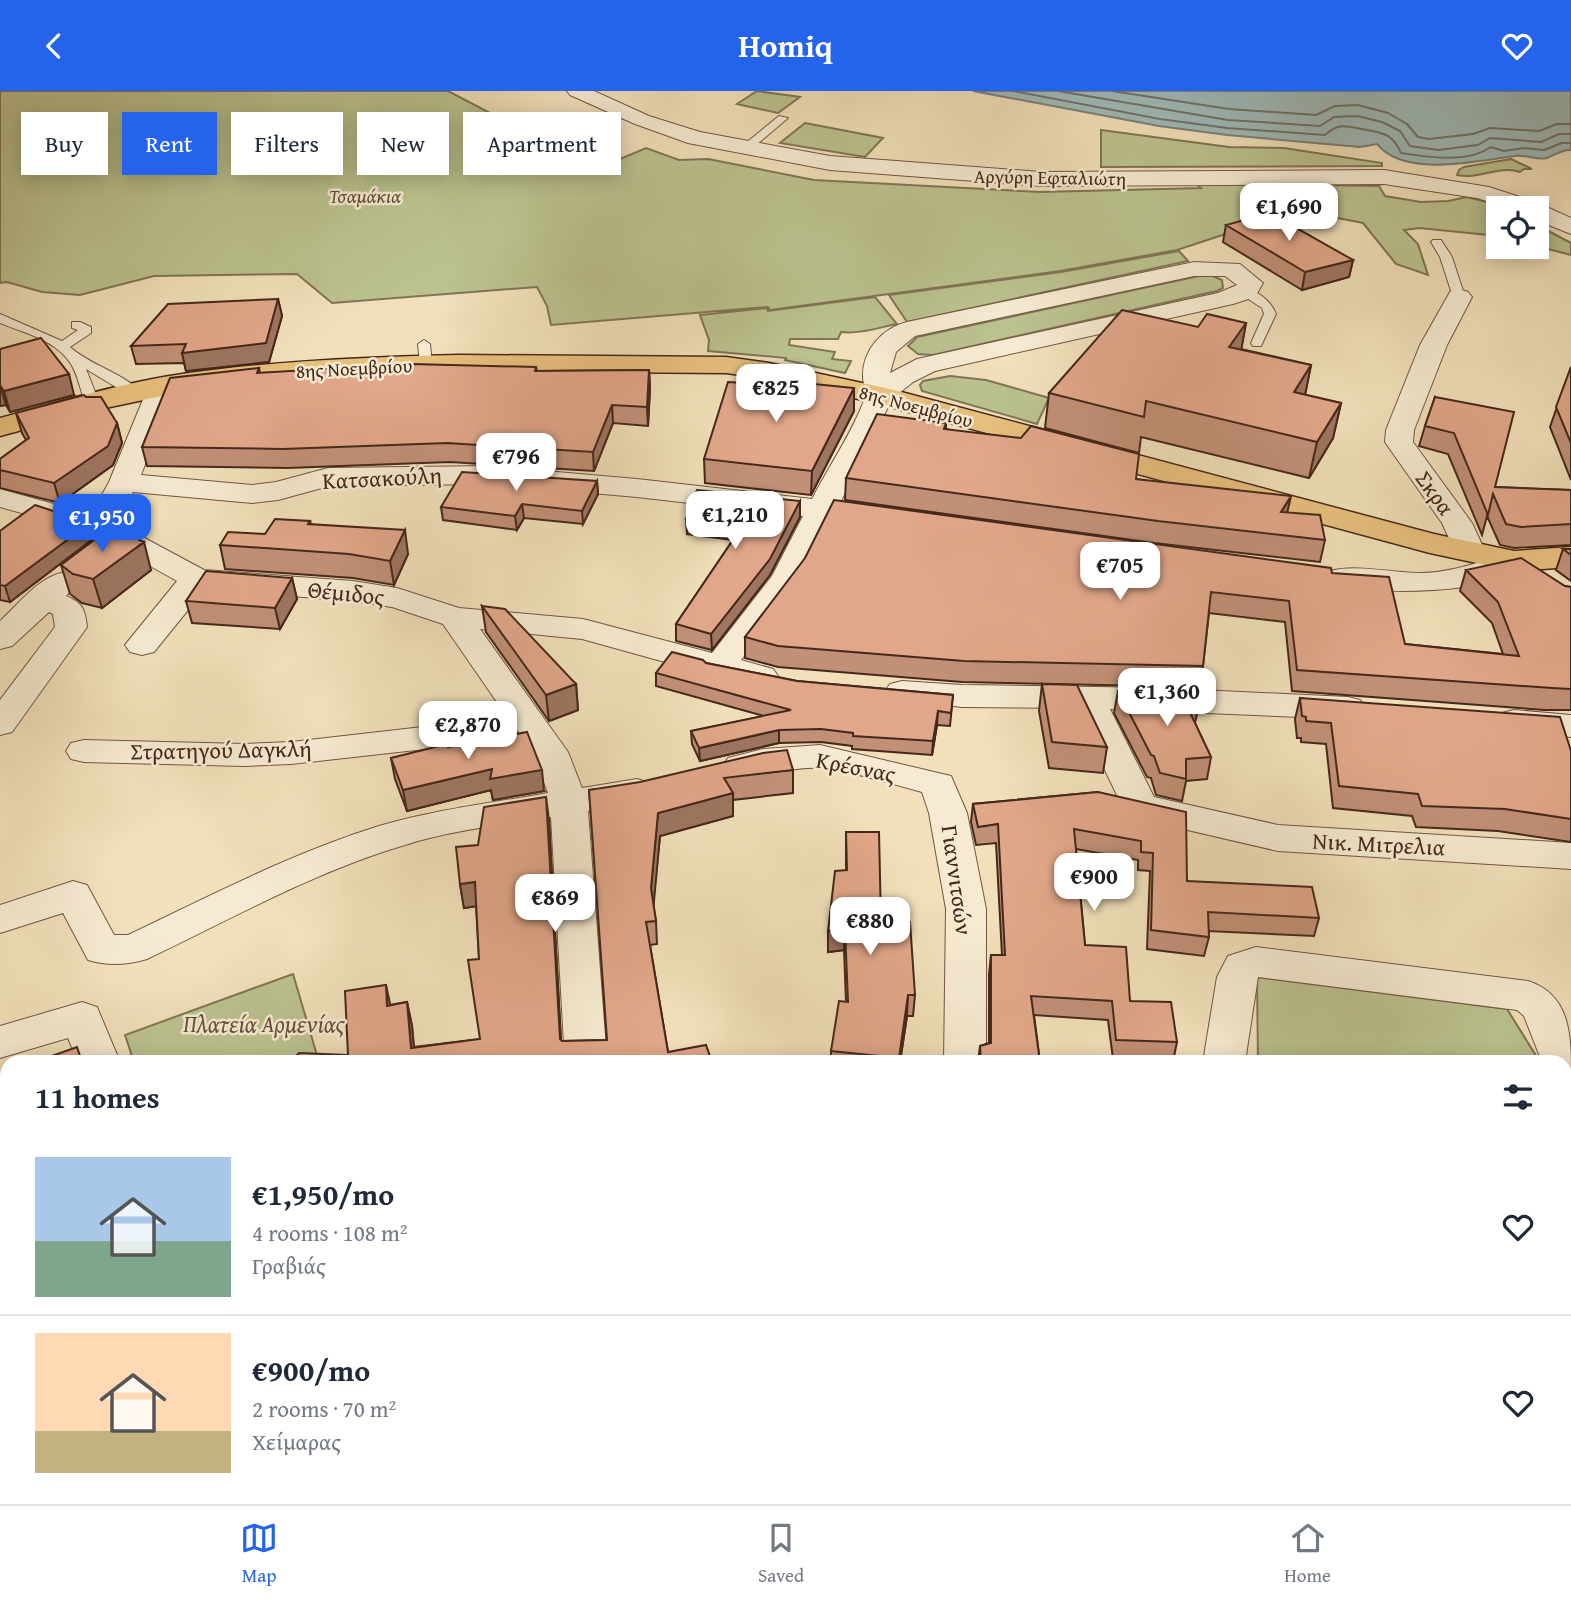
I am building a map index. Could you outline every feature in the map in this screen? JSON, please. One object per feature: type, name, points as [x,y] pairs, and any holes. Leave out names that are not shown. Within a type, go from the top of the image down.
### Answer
[{"type":"main road","name":"8ης Νοεμβρίου","points":[[0,428],[147,389],[350,366],[425,354],[726,365],[769,371],[880,395],[1374,529],[1469,551],[1514,561],[1571,557]]},
{"type":"main road","points":[[1514,561],[1556,587]]},
{"type":"street","name":"Αργύρη Εφταλιώτη","points":[[577,91],[677,132],[745,149],[858,167],[991,177],[1088,180],[1384,177],[1493,196]]},
{"type":"street","points":[[1549,217],[1571,227]]},
{"type":"street","points":[[719,667],[787,578],[825,509],[880,395],[903,376],[926,365],[1172,312],[1245,292],[1251,283],[1240,273],[1222,268],[1194,269],[907,330],[893,338],[882,353],[875,378],[880,395]]},
{"type":"street","name":"Σκρα","points":[[1459,296],[1426,361],[1399,437],[1401,447],[1457,523],[1469,551]]},
{"type":"street","points":[[0,639],[101,545],[124,482],[147,389]]},
{"type":"street","name":"Κατσακούλη","points":[[124,482],[252,495],[328,477],[489,475],[637,488],[901,519]]},
{"type":"street","name":"Θέμιδος","points":[[0,498],[101,545],[197,579],[364,593],[397,598],[455,617],[583,629],[719,667],[790,682]]},
{"type":"street","points":[[1313,575],[1425,582],[1470,576],[1514,561]]},
{"type":"street","points":[[142,645],[181,593],[197,579]]},
{"type":"street","points":[[0,724],[71,627],[69,609],[43,597]]},
{"type":"street","points":[[455,617],[550,752],[569,801],[586,1055]]},
{"type":"street","points":[[870,689],[962,696],[1087,697],[1381,710]]},
{"type":"street","points":[[1087,697],[1140,807]]},
{"type":"street","name":"Στρατηγού Δαγκλή","points":[[83,751],[245,755],[291,753],[452,735],[522,713]]},
{"type":"street","points":[[1486,719],[1571,726]]},
{"type":"street","name":"Κρέσνας","points":[[705,774],[763,761],[820,756],[956,801]]},
{"type":"street","points":[[0,919],[73,895],[102,950],[132,949],[294,873],[390,835],[435,824],[640,790],[667,783]]},
{"type":"street","name":"Νικ. Μιτρελια","points":[[1095,796],[1265,835],[1313,841],[1571,856]]},
{"type":"street","name":"Γιαννιτσών","points":[[956,801],[966,909],[965,1055]]},
{"type":"street","points":[[1225,1055],[1237,977],[1242,966],[1256,962],[1528,996],[1541,1007],[1560,1055]]},
{"type":"street","points":[[0,1042],[82,1018],[96,1055]]},
{"type":"lane","points":[[745,149],[783,118]]},
{"type":"lane","points":[[1437,242],[1446,257],[1459,296]]},
{"type":"lane","points":[[1245,292],[1267,306],[1270,314],[1257,344]]},
{"type":"lane","points":[[0,319],[63,346],[78,361],[147,389]]},
{"type":"lane","points":[[63,346],[87,330],[76,324]]},
{"type":"lane","points":[[78,361],[92,402]]},
{"type":"green space","name":"Τσαμάκια","points":[[0,91],[448,91],[488,112],[463,112],[463,175],[621,175],[621,159],[646,148],[679,160],[708,159],[814,180],[1040,192],[1201,188],[1195,183],[1379,186],[1385,196],[1421,202],[1467,197],[1486,202],[1486,235],[1419,228],[1404,230],[1418,244],[1428,275],[1396,264],[1363,223],[1317,214],[1252,209],[1256,224],[1177,250],[1060,271],[770,310],[768,307],[551,325],[547,306],[537,287],[332,303],[297,274],[154,276],[80,295],[42,292],[7,282],[0,283]]},
{"type":"green space","points":[[757,91],[800,97],[778,113],[737,104]]},
{"type":"green space","points":[[805,123],[883,138],[865,157],[780,143]]},
{"type":"green space","points":[[1101,130],[1229,147],[1284,148],[1382,163],[1382,166],[1101,167]]},
{"type":"green space","points":[[1511,159],[1532,169],[1520,172],[1504,170],[1473,176],[1457,175],[1464,167]]},
{"type":"green space","points":[[1549,231],[1571,243],[1571,255],[1549,249]]},
{"type":"green space","points":[[1179,251],[1188,261],[907,322],[889,295],[1061,272]]},
{"type":"green space","points":[[1210,275],[1222,280],[1223,288],[933,355],[918,354],[908,346],[917,337]]},
{"type":"green space","points":[[875,297],[897,324],[841,332],[838,339],[790,339],[789,345],[835,352],[832,359],[851,361],[845,373],[785,360],[786,358],[708,351],[709,340],[700,315],[767,308],[768,311]]},
{"type":"green space","points":[[950,376],[986,380],[1049,398],[1037,424],[922,391],[920,385],[923,381]]},
{"type":"green space","name":"Πλατεία Αρμενίας","points":[[293,974],[317,1055],[132,1055],[125,1035]]},
{"type":"green space","points":[[1257,977],[1507,1009],[1536,1055],[1258,1055]]},
{"type":"water","points":[[973,91],[1571,91],[1571,150],[1543,159],[1519,156],[1442,165],[1422,164],[1389,154],[1377,144],[1360,147],[1227,135],[1159,126]]},
{"type":"building","points":[[1270,213],[1353,260],[1305,272],[1226,225]]},
{"type":"building","points":[[278,299],[266,343],[182,353],[186,344],[131,346],[168,304]]},
{"type":"building","points":[[1122,310],[1198,327],[1207,314],[1246,323],[1229,347],[1311,365],[1294,392],[1341,403],[1317,442],[1146,401],[1144,417],[1049,393]]},
{"type":"building","points":[[41,338],[69,374],[4,391],[0,385],[0,349]]},
{"type":"building","points":[[411,364],[536,367],[535,371],[649,370],[647,407],[612,405],[593,452],[447,443],[283,449],[142,447],[170,378],[259,368],[257,373]]},
{"type":"building","points":[[1571,367],[1571,443],[1556,407]]},
{"type":"building","points":[[728,382],[793,386],[795,382],[854,388],[812,471],[704,459]]},
{"type":"building","points":[[84,395],[101,397],[117,423],[108,446],[54,483],[0,470],[0,459],[29,438],[16,413]]},
{"type":"building","points":[[1435,397],[1514,412],[1495,487],[1571,490],[1571,524],[1521,527],[1506,524],[1493,494],[1488,515],[1454,433],[1425,426]]},
{"type":"building","points":[[877,414],[946,423],[944,429],[1021,438],[1031,426],[1139,454],[1136,479],[1291,496],[1281,512],[1320,515],[1325,540],[1158,521],[846,478]]},
{"type":"building","points":[[462,472],[597,481],[582,511],[522,504],[515,516],[441,507]]},
{"type":"building","points":[[697,490],[800,501],[770,559],[711,634],[676,624],[743,525],[686,519]]},
{"type":"building","points":[[834,500],[1331,568],[1332,573],[1389,577],[1405,644],[1519,656],[1498,602],[1466,570],[1521,558],[1565,586],[1571,587],[1571,689],[1297,670],[1289,601],[1211,592],[1203,666],[964,661],[778,646],[745,637],[805,558]]},
{"type":"building","points":[[35,505],[90,523],[5,586],[0,585],[0,531]]},
{"type":"building","points":[[275,519],[310,521],[308,524],[405,530],[390,561],[349,554],[220,545],[228,532],[265,534]]},
{"type":"building","points":[[114,525],[113,528],[144,542],[93,579],[73,574],[61,565]]},
{"type":"building","points":[[206,571],[292,578],[275,608],[186,601]]},
{"type":"building","points":[[482,606],[505,609],[576,684],[546,695]]},
{"type":"building","points":[[672,652],[706,663],[797,681],[953,695],[951,713],[938,711],[933,741],[853,736],[853,733],[821,729],[779,730],[699,748],[691,731],[791,710],[656,673]]},
{"type":"building","points":[[1042,684],[1077,685],[1107,747],[1052,742]]},
{"type":"building","points":[[1118,691],[1200,693],[1199,705],[1186,704],[1211,757],[1186,759],[1186,779],[1160,773],[1154,756],[1151,755]]},
{"type":"building","points":[[1300,698],[1560,717],[1571,751],[1571,819],[1505,809],[1422,806],[1418,794],[1339,786],[1331,723],[1306,721],[1306,717],[1302,716]]},
{"type":"building","points":[[527,732],[542,770],[490,779],[492,769],[403,790],[391,758],[447,744],[448,747]]},
{"type":"building","points":[[787,750],[793,770],[724,778],[733,793],[658,813],[651,888],[656,921],[646,922],[668,1052],[706,1045],[710,1055],[348,1055],[345,991],[386,985],[387,1006],[407,1002],[411,1048],[480,1039],[468,960],[479,959],[475,882],[460,884],[456,847],[478,845],[484,807],[546,797],[560,1039],[607,1040],[589,790],[640,782],[763,753]]},
{"type":"building","points":[[1098,792],[1186,812],[1187,881],[1312,887],[1319,918],[1208,912],[1209,937],[1151,930],[1153,853],[1141,852],[1141,841],[1074,829],[1085,945],[1126,947],[1130,1001],[1171,1002],[1177,1042],[1116,1040],[1112,1001],[1031,996],[1039,1055],[981,1055],[980,1046],[991,1043],[991,955],[1005,955],[998,824],[978,827],[973,804]]},
{"type":"building","points":[[846,832],[879,832],[881,922],[910,922],[915,995],[908,995],[899,1055],[831,1051],[839,1001],[848,1002],[845,929],[828,931],[835,871],[847,870]]},
{"type":"building","points":[[77,1047],[80,1055],[55,1055]]},
{"type":"building","points":[[299,1053],[348,1055],[297,1055]]}]
